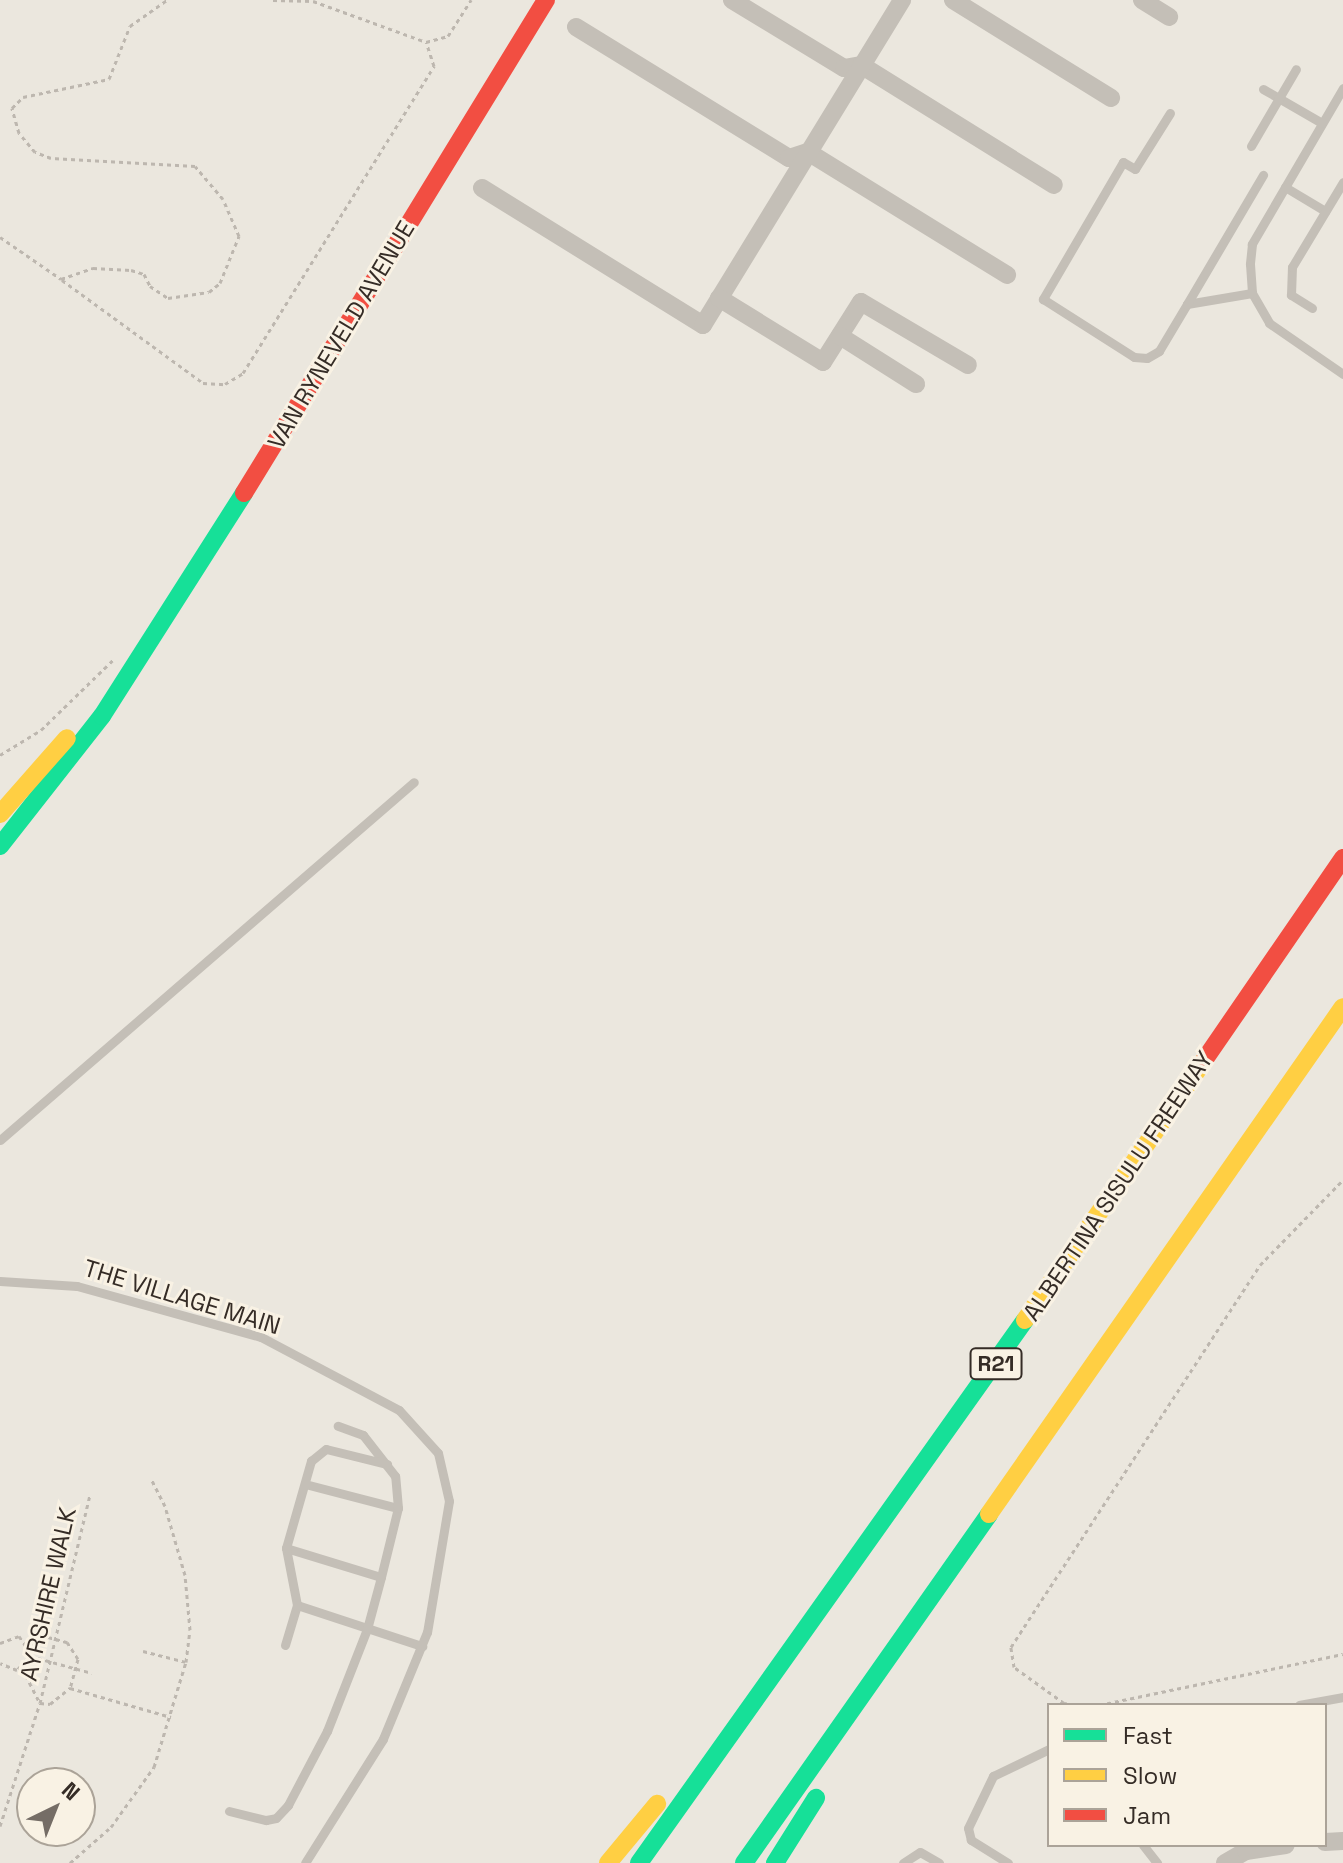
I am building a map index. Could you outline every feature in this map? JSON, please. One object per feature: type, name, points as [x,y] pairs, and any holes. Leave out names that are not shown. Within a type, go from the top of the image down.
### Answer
[{"type":"main road","name":"VAN RYNEVELD AVENUE","points":[[0,846],[76,750],[133,667],[546,0]]},
{"type":"main road","name":"VAN RYNEVELD AVENUE","points":[[0,814],[133,667]]},
{"type":"main road","name":"ALBERTINA SISULU FREEWAY","points":[[639,1863],[850,1568],[1343,858]]},
{"type":"main road","points":[[744,1863],[1343,1007]]},
{"type":"main road","points":[[871,1718],[1205,1224],[1266,1119]]},
{"type":"main road","points":[[608,1863],[850,1568]]},
{"type":"main road","points":[[775,1863],[829,1779]]},
{"type":"street","points":[[732,0],[844,68],[861,65],[1054,185]]},
{"type":"street","points":[[482,188],[703,325],[902,0]]},
{"type":"street","points":[[953,0],[1111,98]]},
{"type":"street","points":[[1142,0],[1169,17]]},
{"type":"street","points":[[576,27],[789,158],[808,152],[1007,275]]},
{"type":"street","points":[[719,298],[823,362],[861,302],[968,365]]},
{"type":"street","points":[[840,336],[916,384]]},
{"type":"street","points":[[1225,1863],[1246,1851],[1273,1847]]},
{"type":"lane","points":[[1251,146],[1296,69]]},
{"type":"lane","points":[[1343,88],[1252,244],[1252,293],[1285,339],[1343,374]]},
{"type":"lane","points":[[1263,89],[1322,123]]},
{"type":"lane","points":[[1170,113],[1135,169],[1123,162],[1043,299],[1134,357],[1147,358],[1159,351],[1263,175]]},
{"type":"lane","points":[[1312,308],[1291,295],[1292,267],[1343,182]]},
{"type":"lane","points":[[1285,187],[1325,211]]},
{"type":"lane","points":[[1187,304],[1252,293]]},
{"type":"lane","points":[[0,1140],[414,782]]},
{"type":"lane","name":"THE VILLAGE MAIN","points":[[3,1280],[77,1286],[261,1337],[416,1424],[441,1459],[449,1501],[422,1646],[383,1739],[305,1863]]},
{"type":"lane","points":[[229,1811],[266,1820],[276,1818],[288,1805],[311,1765],[367,1629],[398,1508],[395,1476],[363,1435],[338,1426]]},
{"type":"lane","points":[[285,1645],[297,1605],[286,1548],[311,1461],[326,1449],[387,1464]]},
{"type":"lane","points":[[305,1484],[398,1508]]},
{"type":"lane","points":[[286,1548],[381,1577]]},
{"type":"lane","points":[[297,1605],[422,1646]]},
{"type":"lane","points":[[1310,1703],[1343,1697]]},
{"type":"lane","points":[[1008,1863],[971,1840],[968,1828],[993,1776],[1047,1750]]},
{"type":"lane","points":[[1145,1847],[1157,1863]]},
{"type":"lane","points":[[903,1863],[920,1852],[939,1863]]},
{"type":"path","points":[[61,279],[93,268],[131,270],[144,274],[150,286],[168,298],[180,298],[209,292],[220,283],[232,258],[239,236],[223,199],[195,166],[51,158],[35,152],[19,133],[12,108],[23,97],[109,79],[130,26],[167,0]]},
{"type":"path","points":[[273,0],[313,1],[426,42],[448,36],[471,0]]},
{"type":"path","points":[[0,237],[203,383],[225,384],[243,373],[434,66],[426,42]]},
{"type":"path","points":[[0,755],[52,721],[121,651]]},
{"type":"path","points":[[1064,1703],[1014,1667],[1011,1647],[1260,1265],[1343,1180]]},
{"type":"path","points":[[70,1863],[111,1827],[154,1767],[186,1662],[190,1630],[185,1575],[165,1506],[151,1479]]},
{"type":"path","name":"AYRSHIRE WALK","points":[[0,1826],[40,1703],[90,1494]]},
{"type":"path","points":[[0,1643],[14,1636],[29,1645]]},
{"type":"path","points":[[22,1668],[40,1703],[50,1704],[70,1688],[78,1659],[67,1642],[48,1637],[29,1645]]},
{"type":"path","points":[[0,1663],[11,1670],[22,1668],[30,1656],[29,1645]]},
{"type":"path","points":[[143,1651],[186,1662]]},
{"type":"path","points":[[1109,1703],[1343,1654]]},
{"type":"path","points":[[30,1656],[92,1673]]},
{"type":"path","points":[[70,1688],[171,1717]]},
{"type":"traffic: fast","points":[[0,846],[102,716],[244,493]]},
{"type":"traffic: fast","points":[[639,1863],[1025,1320]]},
{"type":"traffic: fast","points":[[744,1863],[989,1514]]},
{"type":"traffic: fast","points":[[775,1863],[816,1798]]},
{"type":"traffic: slow","points":[[0,814],[67,738]]},
{"type":"traffic: slow","points":[[989,1514],[1343,1007]]},
{"type":"traffic: slow","points":[[1025,1320],[1205,1059]]},
{"type":"traffic: slow","points":[[608,1863],[657,1804]]},
{"type":"traffic: jam","points":[[244,493],[546,0]]},
{"type":"traffic: jam","points":[[1205,1059],[1343,858]]}]
